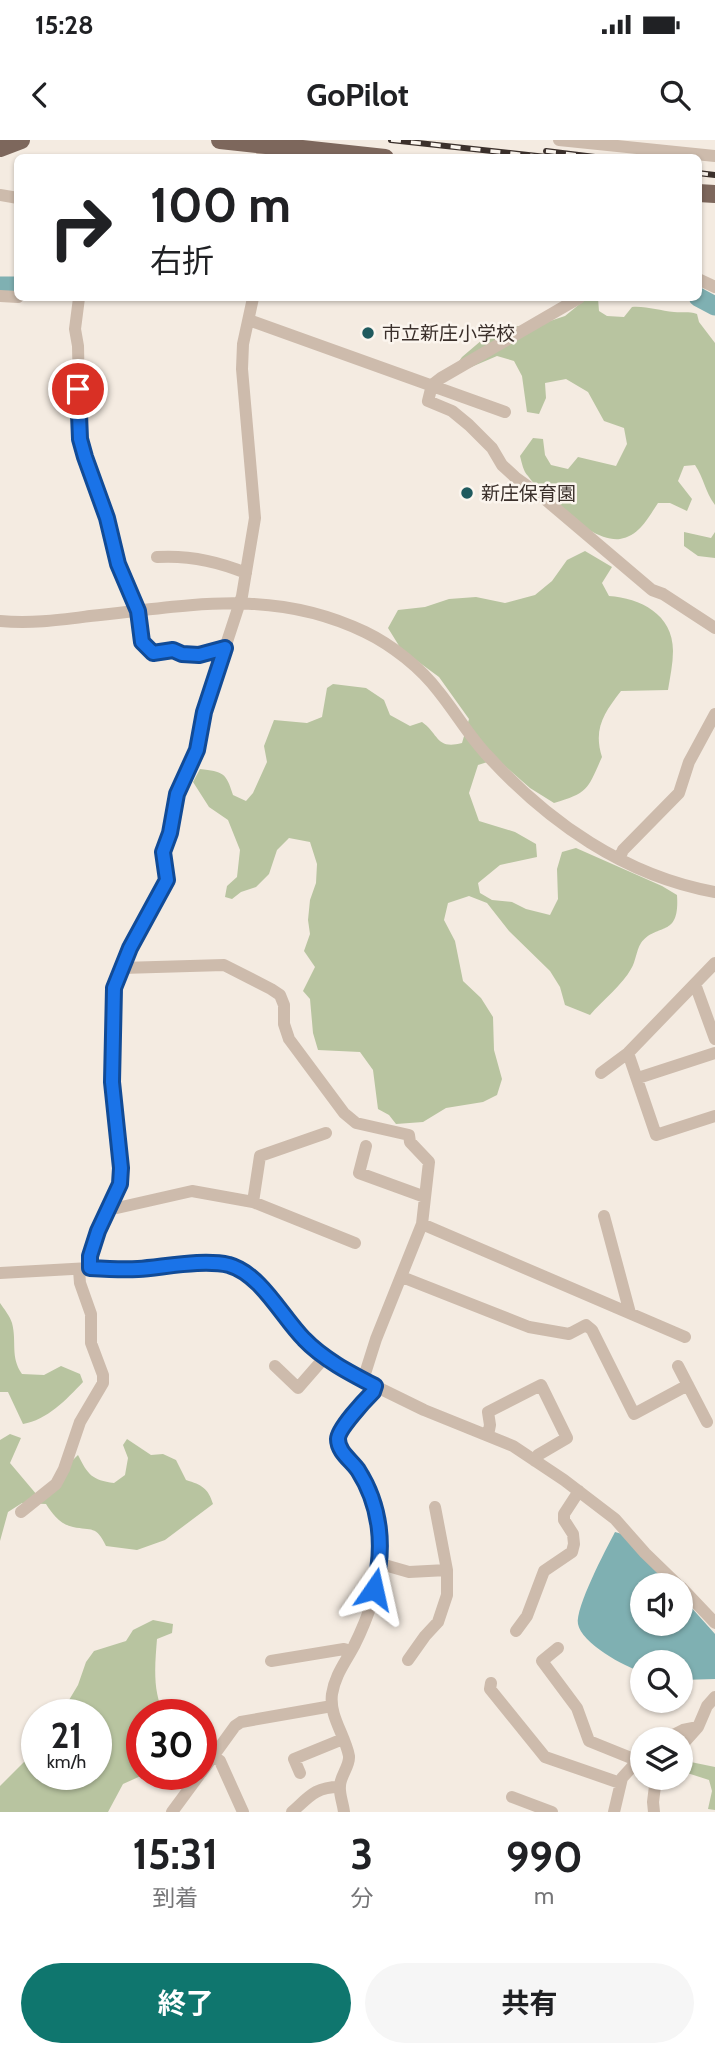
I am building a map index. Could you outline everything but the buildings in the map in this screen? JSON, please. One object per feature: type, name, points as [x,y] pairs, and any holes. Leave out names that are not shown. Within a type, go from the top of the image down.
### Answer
[{"type":"main road","points":[[0,148],[21,140]]},
{"type":"main road","points":[[220,140],[263,148],[336,154]]},
{"type":"street","points":[[559,140],[696,154]]},
{"type":"street","points":[[79,301],[75,329],[78,346],[80,439],[107,518],[118,564],[138,611],[142,642],[153,653],[173,650],[182,654],[199,655],[225,648]]},
{"type":"street","points":[[21,1512],[56,1484],[80,1422],[103,1383],[103,1375],[91,1343],[91,1314],[80,1283],[98,1231],[120,1184],[121,1168],[112,1082],[114,988],[167,880],[163,852],[170,833],[177,794],[197,750],[204,712],[240,602],[246,573],[255,518],[242,369],[243,344],[252,301]]},
{"type":"street","points":[[574,301],[466,362],[432,386],[428,401],[452,411],[469,425],[515,477],[652,590],[663,594],[715,628]]},
{"type":"street","points":[[249,320],[505,412]]},
{"type":"street","points":[[157,557],[174,556],[221,562],[246,573]]},
{"type":"street","points":[[0,621],[45,623],[215,602],[240,602],[309,612],[367,633],[416,668],[438,691],[488,756],[548,814],[575,835],[668,881],[715,891]]},
{"type":"street","points":[[619,859],[623,850],[679,793],[689,762],[715,714]]},
{"type":"street","points":[[601,1073],[628,1053],[715,963]]},
{"type":"street","points":[[122,968],[224,965],[280,995],[289,1039],[344,1113],[356,1123],[409,1135],[410,1142],[429,1162],[422,1224],[376,1339],[369,1383],[373,1392],[337,1438],[340,1447],[366,1484],[372,1499],[382,1550],[368,1614],[351,1651],[340,1667],[332,1695],[332,1706],[349,1759],[340,1787],[344,1812]]},
{"type":"street","points":[[695,984],[715,1039]]},
{"type":"street","points":[[628,1053],[656,1135],[715,1116]]},
{"type":"street","points":[[638,1078],[715,1053]]},
{"type":"street","points":[[253,1202],[260,1156],[326,1133]]},
{"type":"street","points":[[366,1146],[359,1173],[425,1198]]},
{"type":"street","points":[[111,1205],[117,1208],[192,1191],[253,1202],[355,1243]]},
{"type":"street","points":[[604,1216],[630,1313]]},
{"type":"street","points":[[422,1224],[685,1337]]},
{"type":"street","points":[[0,1273],[213,1264],[230,1266],[258,1285],[303,1339],[325,1357],[369,1383],[424,1410],[513,1446],[615,1519],[666,1573]]},
{"type":"street","points":[[402,1277],[529,1327],[569,1334],[586,1325],[592,1330],[634,1414],[688,1385]]},
{"type":"street","points":[[275,1366],[298,1388],[325,1357]]},
{"type":"street","points":[[678,1366],[707,1422]]},
{"type":"street","points":[[488,1435],[488,1412],[541,1385],[567,1438],[538,1455],[535,1461]]},
{"type":"street","points":[[516,1631],[527,1616],[544,1571],[572,1552],[573,1534],[564,1520],[564,1514],[579,1491]]},
{"type":"street","points":[[408,1660],[438,1622],[447,1595],[447,1570],[435,1507]]},
{"type":"street","points":[[381,1564],[410,1572],[447,1570]]},
{"type":"street","points":[[693,1596],[710,1609],[715,1623]]},
{"type":"street","points":[[558,1648],[542,1661],[577,1708],[589,1741],[630,1755]]},
{"type":"street","points":[[271,1661],[344,1649],[351,1651]]},
{"type":"street","points":[[491,1684],[490,1689],[545,1756],[620,1783]]},
{"type":"street","points":[[693,1733],[715,1697]]},
{"type":"street","points":[[217,1751],[241,1722],[332,1706]]},
{"type":"street","points":[[693,1728],[698,1727]]},
{"type":"street","points":[[299,1773],[294,1759],[343,1739]]},
{"type":"street","points":[[217,1759],[243,1812]]},
{"type":"street","points":[[614,1812],[620,1783],[630,1767]]},
{"type":"street","points":[[292,1812],[316,1790],[340,1787]]},
{"type":"street","points":[[172,1812],[189,1790]]},
{"type":"street","points":[[654,1790],[654,1812]]},
{"type":"street","points":[[512,1797],[552,1812]]},
{"type":"green space","points":[[583,301],[598,301],[599,311],[607,316],[624,317],[632,307],[697,314],[699,322],[715,343],[715,505],[695,465],[684,466],[678,481],[692,499],[687,511],[670,503],[658,503],[633,534],[620,539],[609,538],[596,534],[569,517],[526,474],[520,456],[533,438],[543,439],[545,455],[551,465],[568,469],[578,457],[616,466],[627,444],[624,428],[604,421],[588,392],[566,379],[545,383],[546,398],[539,414],[527,412],[522,376],[514,361],[497,356],[469,368],[457,364],[496,328],[541,324],[565,316]]},
{"type":"green space","points":[[684,532],[711,538],[715,532],[715,558],[698,556],[684,546]]},
{"type":"green space","points":[[585,551],[612,567],[602,583],[609,596],[632,600],[653,610],[667,627],[672,638],[673,651],[668,690],[621,691],[602,722],[599,738],[602,757],[594,776],[586,788],[574,796],[554,803],[530,788],[497,759],[478,765],[469,793],[479,821],[515,832],[536,844],[537,857],[500,865],[478,883],[480,893],[492,900],[512,902],[550,915],[558,899],[557,869],[562,852],[576,848],[677,895],[675,918],[666,928],[641,943],[627,975],[590,1015],[565,1005],[560,987],[550,971],[509,931],[487,903],[469,896],[448,903],[444,920],[455,941],[463,981],[481,998],[493,1017],[494,1050],[502,1079],[497,1095],[483,1102],[446,1108],[423,1122],[396,1124],[389,1115],[378,1109],[373,1070],[360,1052],[318,1050],[313,1033],[310,999],[303,991],[315,967],[304,951],[310,934],[310,900],[316,883],[317,864],[310,842],[289,838],[277,850],[269,874],[256,887],[241,892],[232,899],[225,897],[227,886],[237,877],[240,850],[228,820],[209,807],[193,782],[200,769],[219,772],[226,777],[233,795],[246,801],[253,793],[267,762],[264,746],[274,720],[307,723],[322,717],[327,688],[333,684],[366,688],[384,700],[390,715],[410,726],[422,722],[442,743],[462,743],[469,719],[439,677],[401,649],[388,628],[398,610],[425,607],[449,599],[476,597],[505,603],[535,595],[552,581],[567,560]]},
{"type":"green space","points":[[0,1303],[12,1323],[16,1362],[22,1374],[44,1375],[61,1366],[80,1374],[83,1382],[48,1414],[32,1422],[23,1424],[8,1392],[0,1392]]},
{"type":"green space","points":[[10,1434],[21,1438],[10,1463],[37,1495],[78,1455],[92,1475],[114,1483],[125,1475],[128,1458],[123,1445],[127,1439],[151,1455],[163,1454],[176,1460],[186,1480],[204,1488],[213,1504],[165,1540],[137,1550],[106,1546],[96,1532],[64,1524],[46,1504],[22,1503],[8,1512],[0,1541],[0,1440]]},
{"type":"green space","points":[[153,1620],[173,1624],[172,1633],[157,1639],[155,1668],[159,1699],[126,1699],[126,1783],[108,1812],[0,1812],[0,1786],[21,1765],[21,1790],[112,1790],[112,1699],[70,1699],[86,1662],[94,1651],[126,1641],[133,1630]]},
{"type":"green space","points":[[693,1762],[715,1767],[715,1810],[708,1809],[712,1791],[709,1780],[693,1775]]},
{"type":"water","points":[[615,1532],[622,1534],[660,1573],[630,1573],[630,1636],[693,1636],[693,1609],[715,1634],[715,1679],[693,1680],[693,1650],[630,1650],[630,1667],[595,1646],[578,1624],[581,1605]]},
{"type":"waterway","points":[[0,286],[14,286]]},
{"type":"waterway","points":[[702,299],[715,306]]},
{"type":"railway","points":[[391,140],[519,154]]},
{"type":"railway","points":[[546,151],[570,154]]},
{"type":"railway","points":[[702,173],[715,175]]},
{"type":"place","name":"市立新庄小学校","points":[[368,333]]},
{"type":"place","name":"新庄保育園","points":[[467,493]]},
{"type":"route","points":[[78,389],[81,444],[107,518],[118,564],[138,611],[142,642],[153,653],[173,650],[182,654],[199,655],[225,648],[204,712],[197,750],[177,794],[173,810],[170,833],[163,852],[167,880],[130,948],[114,988],[112,1082],[121,1168],[120,1184],[98,1231],[90,1256],[90,1268],[134,1269],[213,1264],[230,1266],[258,1285],[303,1339],[325,1357],[375,1386],[337,1438],[346,1457],[354,1464],[366,1484],[372,1499],[382,1550],[374,1589]]}]
